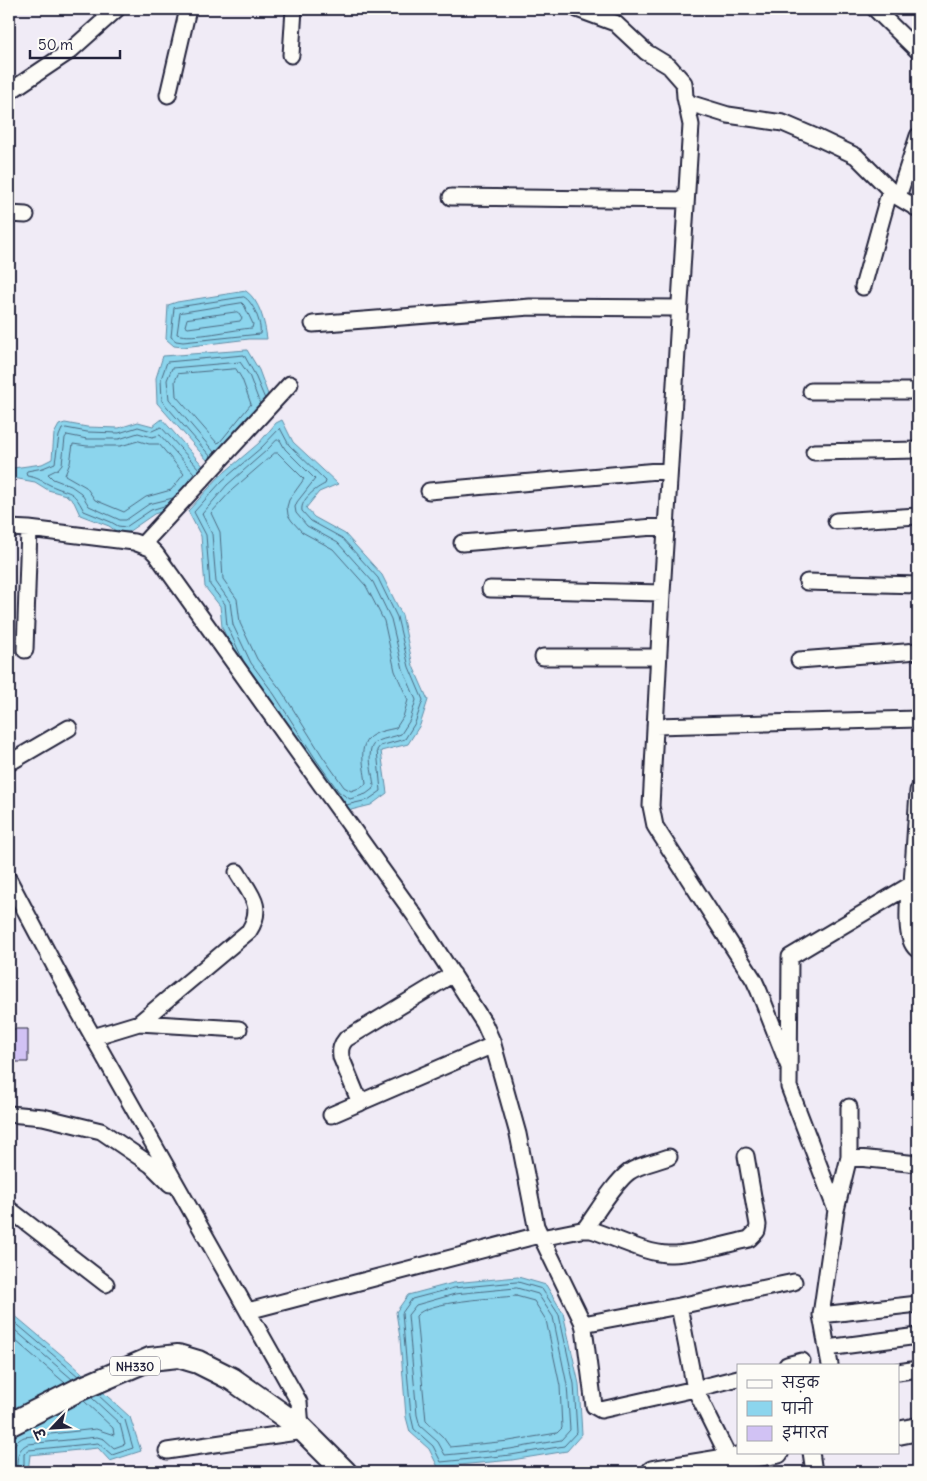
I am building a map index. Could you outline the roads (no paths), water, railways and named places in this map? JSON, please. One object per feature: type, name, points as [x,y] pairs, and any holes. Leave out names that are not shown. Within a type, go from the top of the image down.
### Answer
[{"type":"highway","name":"NH330","points":[[9,1425],[80,1389],[150,1359],[178,1356],[198,1362],[232,1379],[303,1429],[345,1472]]},
{"type":"highway","points":[[900,1433],[918,1429]]},
{"type":"highway","points":[[653,1472],[721,1465],[768,1454]]},
{"type":"street","points":[[9,92],[70,51],[117,9]]},
{"type":"street","points":[[168,94],[188,9]]},
{"type":"street","points":[[290,55],[294,9]]},
{"type":"street","points":[[577,9],[615,23],[646,52],[669,66],[684,83],[691,125],[658,656],[651,806],[655,826],[760,990],[789,1067]]},
{"type":"street","points":[[875,9],[918,51]]},
{"type":"street","points":[[685,97],[689,103],[728,115],[783,123],[826,141],[856,156],[894,194],[918,209]]},
{"type":"street","points":[[863,287],[894,194],[918,136]]},
{"type":"street","points":[[451,196],[686,200]]},
{"type":"street","points":[[9,214],[26,215]]},
{"type":"street","points":[[313,324],[530,307],[679,308]]},
{"type":"street","points":[[143,544],[290,384]]},
{"type":"street","points":[[811,391],[918,391]]},
{"type":"street","points":[[814,452],[918,450]]},
{"type":"street","points":[[429,491],[669,470]]},
{"type":"street","points":[[836,520],[918,516]]},
{"type":"street","points":[[462,543],[666,526]]},
{"type":"street","points":[[9,528],[143,544],[156,554],[415,916],[484,1023],[493,1045],[518,1134],[533,1218],[583,1324],[593,1402],[597,1409],[601,1410],[737,1378]]},
{"type":"street","points":[[25,650],[30,529]]},
{"type":"street","points":[[807,582],[918,585]]},
{"type":"street","points":[[490,589],[662,593]]},
{"type":"street","points":[[799,660],[918,651]]},
{"type":"street","points":[[543,657],[658,656]]},
{"type":"street","points":[[655,726],[918,719]]},
{"type":"street","points":[[9,763],[69,728]]},
{"type":"street","points":[[918,790],[909,935],[912,945],[918,950]]},
{"type":"street","points":[[93,1037],[139,1022],[249,931],[255,922],[257,912],[254,902],[237,872]]},
{"type":"street","points":[[9,880],[93,1037],[299,1402],[303,1429],[167,1451]]},
{"type":"street","points":[[836,1210],[789,1087],[790,958],[913,885]]},
{"type":"street","points":[[360,1102],[341,1057],[340,1049],[343,1043],[346,1039],[453,974]]},
{"type":"street","points":[[139,1022],[240,1029]]},
{"type":"street","points":[[331,1115],[493,1045]]},
{"type":"street","points":[[830,1364],[821,1314],[836,1210],[849,1157],[849,1107]]},
{"type":"street","points":[[9,1114],[43,1117],[101,1131],[151,1165],[185,1200]]},
{"type":"street","points":[[248,1311],[540,1236],[591,1230],[654,1252],[668,1254],[680,1254],[749,1239],[757,1231],[758,1225],[746,1156]]},
{"type":"street","points":[[849,1157],[918,1164]]},
{"type":"street","points":[[584,1230],[621,1179],[641,1166],[669,1158]]},
{"type":"street","points":[[9,1209],[106,1284]]},
{"type":"street","points":[[583,1324],[794,1282]]},
{"type":"street","points":[[821,1314],[918,1304]]},
{"type":"street","points":[[679,1306],[695,1389],[721,1465]]},
{"type":"street","points":[[827,1348],[918,1336]]},
{"type":"street","points":[[791,1364],[802,1361]]},
{"type":"street","points":[[900,1372],[918,1369]]},
{"type":"street","points":[[811,1454],[814,1472]]},
{"type":"water","points":[[246,291],[258,306],[267,339],[249,339],[183,347],[174,346],[166,339],[168,305]]},
{"type":"water","points":[[247,350],[259,370],[273,408],[215,469],[157,403],[156,378],[163,356]]},
{"type":"water","points":[[162,419],[211,475],[170,509],[154,514],[128,532],[116,531],[109,526],[80,515],[74,502],[66,495],[48,490],[35,482],[13,478],[13,468],[42,464],[52,459],[54,434],[59,425],[65,423],[87,427],[119,428],[138,422],[153,426]]},
{"type":"water","points":[[282,420],[293,442],[338,484],[319,492],[306,508],[314,517],[345,534],[382,575],[402,615],[413,666],[428,700],[420,725],[408,744],[381,751],[387,793],[371,805],[347,811],[241,669],[222,627],[220,606],[205,587],[201,536],[188,511],[219,477],[259,443],[276,423]]},
{"type":"water","points":[[518,1277],[546,1285],[563,1313],[579,1384],[582,1434],[567,1451],[512,1460],[438,1467],[429,1449],[410,1432],[406,1417],[400,1338],[396,1312],[408,1295],[453,1283]]},
{"type":"water","points":[[9,1314],[13,1314],[70,1362],[130,1417],[141,1451],[110,1461],[98,1448],[30,1455],[28,1472],[9,1472]]}]
